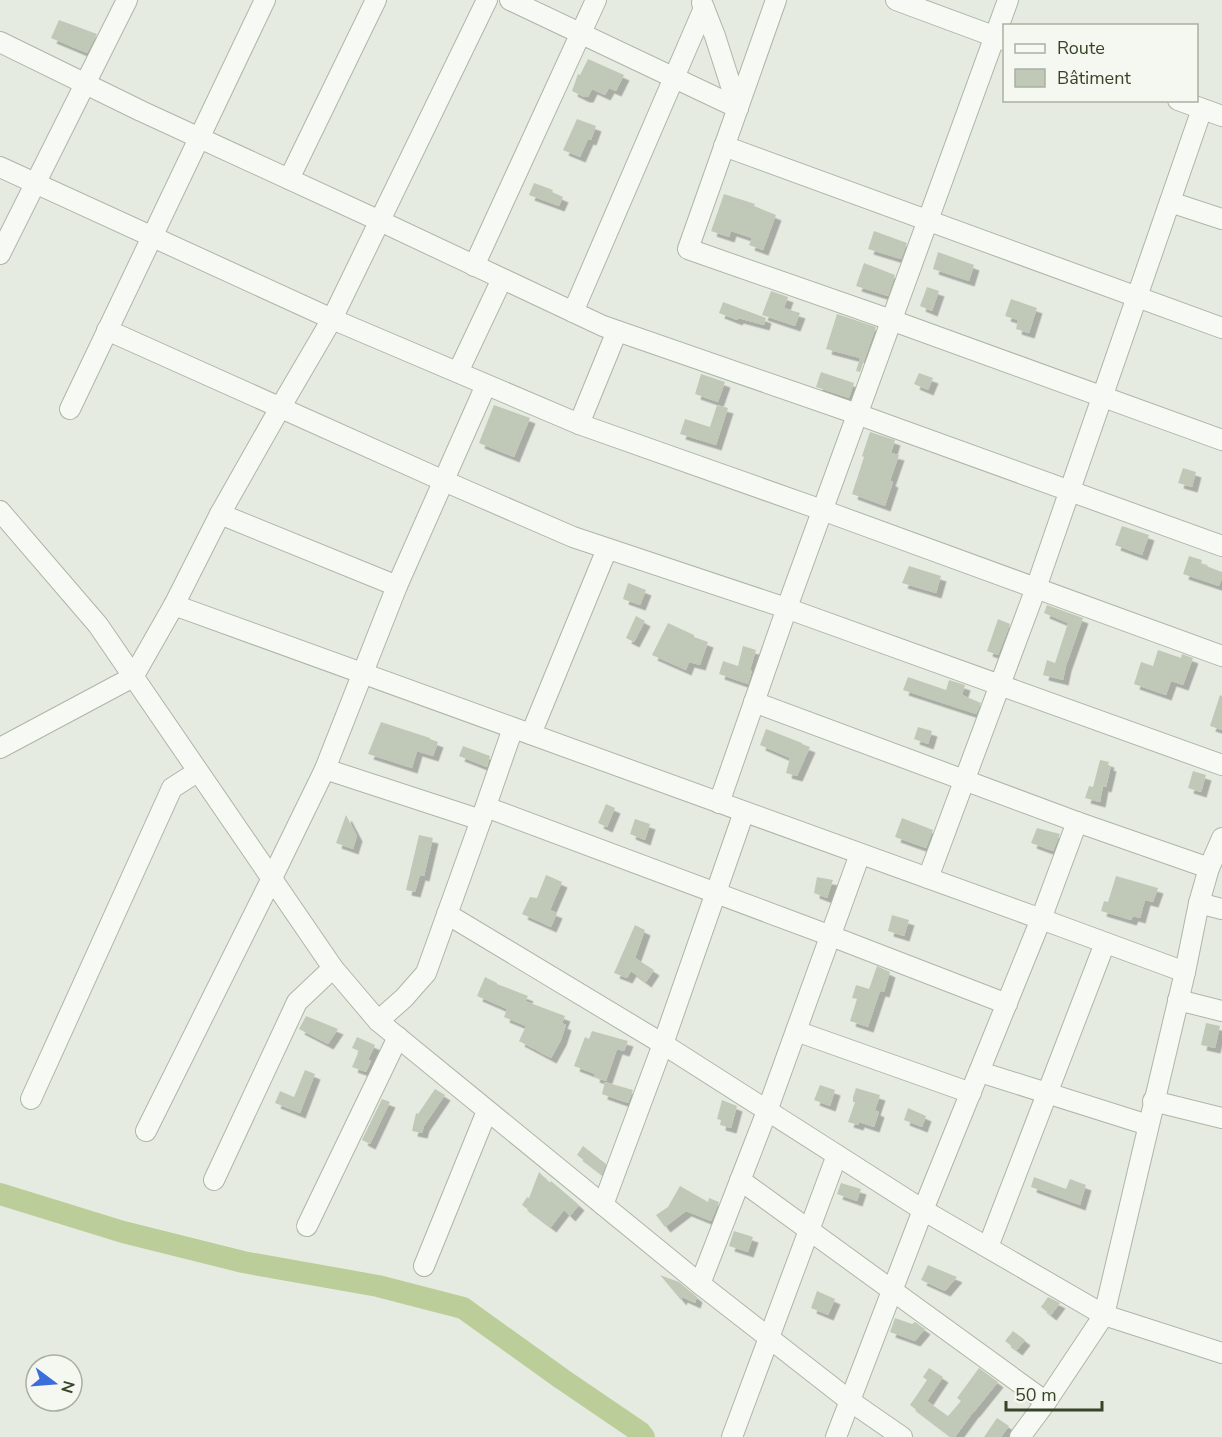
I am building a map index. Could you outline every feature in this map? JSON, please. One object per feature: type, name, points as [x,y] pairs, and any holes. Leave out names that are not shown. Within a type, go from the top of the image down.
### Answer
[{"type":"street","points":[[0,254],[127,0]]},
{"type":"street","points":[[70,409],[265,0]]},
{"type":"street","points":[[289,179],[376,0]]},
{"type":"street","points":[[0,748],[134,677],[220,514],[332,319],[487,0]]},
{"type":"street","points":[[510,0],[738,108]]},
{"type":"street","points":[[474,266],[596,0]]},
{"type":"street","points":[[776,0],[688,249],[891,320],[1222,441]]},
{"type":"street","points":[[896,0],[999,38]]},
{"type":"street","points":[[719,802],[786,608],[927,220],[999,38],[1008,0]]},
{"type":"street","points":[[702,4],[715,36],[738,108]]},
{"type":"street","points":[[573,312],[674,78],[702,4]]},
{"type":"street","points":[[0,42],[141,111],[603,326],[857,414],[1222,546]]},
{"type":"street","points":[[1183,102],[1222,116]]},
{"type":"street","points":[[928,878],[1036,588],[1202,109]]},
{"type":"street","points":[[724,146],[1222,328]]},
{"type":"street","points":[[0,167],[332,319],[579,424],[1222,656]]},
{"type":"street","points":[[1170,202],[1222,219]]},
{"type":"street","points":[[458,372],[502,279]]},
{"type":"street","points":[[107,330],[573,537],[786,608],[1222,765]]},
{"type":"street","points":[[579,424],[617,331]]},
{"type":"street","points":[[146,1131],[272,880],[324,770],[396,586],[486,385]]},
{"type":"street","points":[[0,511],[98,625],[333,968],[378,1021],[700,1284],[850,1401],[902,1437]]},
{"type":"street","points":[[220,514],[396,586]]},
{"type":"street","points":[[531,734],[607,549]]},
{"type":"street","points":[[174,604],[1185,972]]},
{"type":"street","points":[[754,702],[1077,822],[1209,868]]},
{"type":"street","points":[[378,1021],[404,998],[426,973],[513,728]]},
{"type":"street","points":[[324,770],[483,814],[715,893],[1007,1004]]},
{"type":"street","points":[[30,1099],[172,788],[197,772]]},
{"type":"street","points":[[603,1205],[663,1044],[744,812]]},
{"type":"street","points":[[836,1437],[923,1210],[1041,919],[1077,822]]},
{"type":"street","points":[[1020,1437],[1047,1402],[1104,1315],[1185,972],[1199,903],[1209,868],[1222,838]]},
{"type":"street","points":[[700,1284],[860,854]]},
{"type":"street","points":[[1199,903],[1222,909]]},
{"type":"street","points":[[447,914],[663,1044],[923,1210],[1104,1315],[1222,1353]]},
{"type":"street","points":[[988,1247],[1105,943]]},
{"type":"street","points":[[214,1180],[297,1002],[333,968]]},
{"type":"street","points":[[1178,1000],[1222,1011]]},
{"type":"street","points":[[796,1031],[971,1093]]},
{"type":"street","points":[[307,1226],[398,1037]]},
{"type":"street","points":[[980,1072],[1148,1125]]},
{"type":"street","points":[[1153,1101],[1222,1118]]},
{"type":"street","points":[[424,1266],[487,1111]]},
{"type":"street","points":[[732,1437],[837,1155]]},
{"type":"street","points":[[740,1180],[1047,1402]]},
{"type":"building","points":[[59,20],[97,34],[87,53],[51,38]]},
{"type":"building","points":[[588,59],[624,75],[616,91],[609,88],[605,95],[592,89],[588,97],[584,97],[572,91],[578,74],[580,75]]},
{"type":"building","points":[[577,119],[596,126],[591,140],[588,139],[580,157],[563,150]]},
{"type":"building","points":[[534,183],[553,190],[552,192],[563,197],[559,206],[529,195]]},
{"type":"building","points":[[724,194],[755,204],[754,206],[776,215],[763,250],[749,245],[752,238],[731,231],[729,237],[711,231]]},
{"type":"building","points":[[874,231],[907,243],[901,259],[868,249]]},
{"type":"building","points":[[938,252],[974,265],[969,281],[933,269]]},
{"type":"building","points":[[864,263],[895,275],[888,296],[856,286]]},
{"type":"building","points":[[927,287],[939,291],[932,311],[920,306]]},
{"type":"building","points":[[771,291],[788,297],[784,308],[800,313],[795,326],[762,315]]},
{"type":"building","points":[[1011,299],[1037,308],[1029,333],[1016,329],[1018,320],[1005,316]]},
{"type":"building","points":[[723,302],[766,318],[764,325],[738,318],[737,320],[719,313]]},
{"type":"building","points":[[837,314],[876,327],[860,372],[856,371],[860,358],[826,349]]},
{"type":"building","points":[[821,372],[854,383],[849,398],[816,387]]},
{"type":"building","points":[[919,373],[933,378],[928,390],[914,384]]},
{"type":"building","points":[[701,374],[725,382],[718,402],[695,394]]},
{"type":"building","points":[[494,405],[530,418],[514,457],[479,443]]},
{"type":"building","points":[[717,405],[728,408],[716,445],[680,434],[685,419],[710,427]]},
{"type":"building","points":[[870,432],[895,440],[891,453],[899,455],[885,506],[852,494]]},
{"type":"building","points":[[1183,468],[1196,472],[1192,487],[1178,483]]},
{"type":"building","points":[[1122,526],[1149,535],[1142,555],[1115,545]]},
{"type":"building","points":[[1189,556],[1202,560],[1201,564],[1222,572],[1219,586],[1183,574]]},
{"type":"building","points":[[909,566],[941,576],[936,593],[902,583]]},
{"type":"building","points":[[628,583],[646,590],[640,605],[623,599]]},
{"type":"building","points":[[1047,605],[1083,618],[1063,680],[1043,675],[1047,660],[1055,663],[1068,623],[1044,613]]},
{"type":"building","points":[[636,616],[645,621],[634,642],[626,638]]},
{"type":"building","points":[[998,619],[1010,624],[998,655],[987,651]]},
{"type":"building","points":[[668,623],[708,642],[700,665],[689,662],[686,670],[652,655]]},
{"type":"building","points":[[743,646],[756,650],[748,684],[719,674],[723,661],[738,666]]},
{"type":"building","points":[[1158,650],[1181,658],[1182,654],[1193,658],[1183,685],[1171,681],[1166,695],[1134,684],[1141,662],[1153,666]]},
{"type":"building","points":[[908,677],[946,690],[949,680],[965,685],[962,695],[981,703],[976,714],[903,690]]},
{"type":"building","points":[[1220,695],[1222,696],[1222,730],[1210,726]]},
{"type":"building","points":[[381,722],[438,742],[433,756],[417,751],[412,768],[368,754]]},
{"type":"building","points":[[918,727],[932,731],[928,744],[914,739]]},
{"type":"building","points":[[766,729],[810,747],[797,776],[786,773],[790,758],[760,745]]},
{"type":"building","points":[[463,746],[490,756],[487,767],[459,756]]},
{"type":"building","points":[[1100,760],[1109,762],[1108,765],[1111,766],[1106,787],[1103,786],[1100,802],[1085,798],[1089,786],[1093,787]]},
{"type":"building","points":[[1193,771],[1206,775],[1201,792],[1188,788]]},
{"type":"building","points":[[606,804],[615,808],[607,827],[598,823]]},
{"type":"building","points":[[346,815],[357,836],[353,849],[336,843]]},
{"type":"building","points":[[902,818],[933,830],[926,848],[895,837]]},
{"type":"building","points":[[635,819],[650,824],[645,840],[630,834]]},
{"type":"building","points":[[1037,828],[1060,834],[1053,851],[1031,843]]},
{"type":"building","points":[[419,835],[433,838],[424,876],[420,875],[415,892],[406,890]]},
{"type":"building","points":[[546,875],[562,882],[550,910],[557,913],[551,927],[522,914],[530,897],[537,898]]},
{"type":"building","points":[[1116,876],[1158,888],[1153,902],[1145,900],[1140,918],[1133,916],[1131,920],[1101,911],[1104,901],[1108,902]]},
{"type":"building","points":[[817,877],[833,880],[827,898],[814,893]]},
{"type":"building","points":[[892,915],[909,920],[904,936],[888,931]]},
{"type":"building","points":[[635,925],[645,930],[635,958],[654,970],[646,982],[631,971],[627,978],[614,973]]},
{"type":"building","points":[[877,966],[890,972],[884,992],[880,991],[868,1027],[850,1021],[857,999],[852,998],[856,985],[869,989]]},
{"type":"building","points":[[485,977],[528,996],[525,1001],[565,1016],[562,1023],[566,1025],[561,1040],[551,1058],[519,1041],[526,1026],[504,1017],[507,1009],[477,996]]},
{"type":"building","points":[[306,1016],[338,1029],[328,1044],[299,1029]]},
{"type":"building","points":[[1206,1023],[1220,1026],[1215,1048],[1201,1045]]},
{"type":"building","points":[[592,1031],[628,1041],[624,1051],[617,1049],[606,1081],[574,1066],[585,1037],[589,1039]]},
{"type":"building","points":[[357,1037],[375,1045],[368,1060],[371,1061],[366,1072],[352,1067],[359,1051],[352,1048]]},
{"type":"building","points":[[305,1070],[315,1074],[300,1113],[275,1103],[280,1091],[294,1097]]},
{"type":"building","points":[[605,1082],[633,1090],[628,1103],[602,1094]]},
{"type":"building","points":[[820,1085],[835,1090],[830,1106],[814,1100]]},
{"type":"building","points":[[856,1088],[880,1095],[875,1110],[879,1112],[874,1127],[859,1122],[858,1125],[848,1122],[855,1102],[853,1102],[853,1097]]},
{"type":"building","points":[[435,1089],[445,1095],[424,1126],[422,1133],[412,1131],[416,1113],[418,1114]]},
{"type":"building","points":[[382,1099],[390,1102],[370,1144],[362,1140]]},
{"type":"building","points":[[722,1100],[737,1106],[731,1128],[720,1125],[721,1120],[717,1119]]},
{"type":"building","points":[[908,1108],[926,1116],[922,1127],[904,1120]]},
{"type":"building","points":[[583,1146],[606,1164],[602,1174],[577,1155]]},
{"type":"building","points":[[539,1172],[579,1205],[570,1216],[564,1210],[551,1227],[522,1205],[527,1197],[529,1198]]},
{"type":"building","points":[[1034,1177],[1066,1189],[1070,1179],[1086,1185],[1080,1205],[1031,1187]]},
{"type":"building","points":[[841,1183],[861,1189],[857,1201],[837,1194]]},
{"type":"building","points":[[680,1186],[708,1202],[709,1198],[719,1202],[711,1221],[686,1211],[665,1227],[656,1215],[668,1207]]},
{"type":"building","points":[[734,1231],[753,1237],[748,1252],[729,1246]]},
{"type":"building","points":[[928,1265],[957,1277],[945,1291],[921,1280]]},
{"type":"building","points":[[660,1275],[679,1282],[697,1297],[695,1303],[682,1297],[681,1300]]},
{"type":"building","points":[[817,1291],[835,1299],[828,1315],[811,1308]]},
{"type":"building","points":[[1048,1297],[1060,1303],[1051,1315],[1041,1307]]},
{"type":"building","points":[[895,1318],[912,1324],[915,1322],[925,1329],[915,1341],[890,1332]]},
{"type":"building","points":[[1013,1331],[1025,1340],[1017,1350],[1005,1341]]},
{"type":"building","points":[[929,1368],[943,1377],[927,1401],[948,1416],[961,1401],[957,1398],[979,1368],[998,1382],[955,1437],[910,1405],[927,1380],[923,1377]]},
{"type":"building","points":[[997,1418],[1009,1426],[1001,1437],[984,1437]]},
{"type":"waterway","points":[[0,1194],[123,1232],[243,1262],[378,1286],[463,1308],[644,1437]]}]
